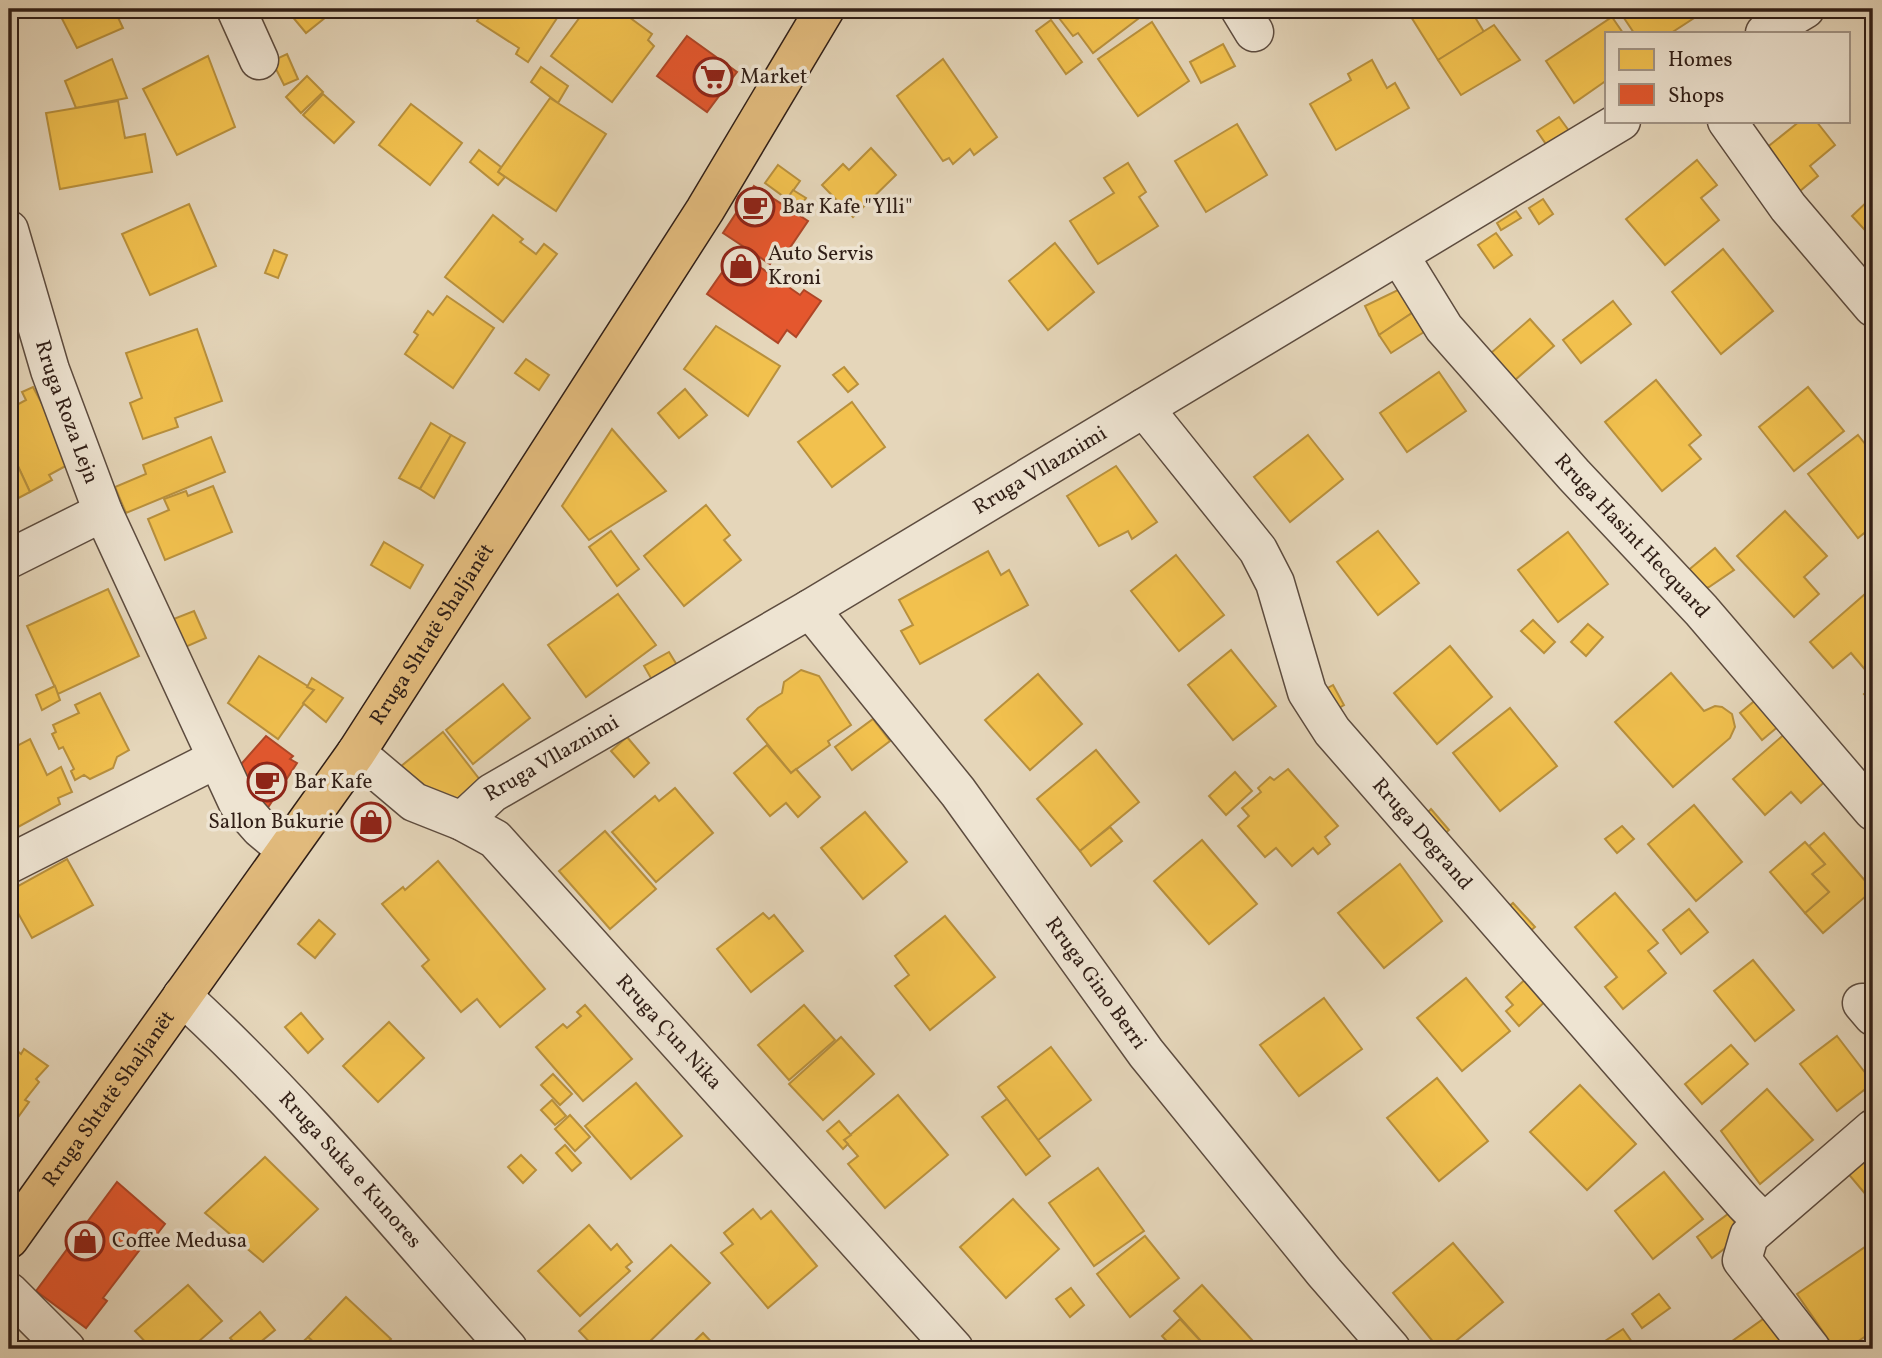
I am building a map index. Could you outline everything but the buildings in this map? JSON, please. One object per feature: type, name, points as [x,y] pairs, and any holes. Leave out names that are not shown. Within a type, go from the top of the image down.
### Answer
[{"type":"main road","name":"Rruga Shtatë Shaljanët","points":[[9,1240],[356,753],[705,210],[825,9]]},
{"type":"street","points":[[236,9],[260,61]]},
{"type":"street","points":[[1767,32],[1805,9]]},
{"type":"street","name":"Rruga Vllaznimi","points":[[462,821],[492,793],[810,609],[1619,122]]},
{"type":"street","points":[[1728,122],[1788,207],[1873,307]]},
{"type":"street","name":"Rruga Roza Lejn","points":[[11,249],[50,370],[103,512],[216,759],[238,803],[260,828],[286,850]]},
{"type":"street","name":"Rruga Hasint Hecquard","points":[[1399,255],[1444,328],[1574,475],[1702,610],[1873,811]]},
{"type":"street","name":"Rruga Degrand","points":[[1144,408],[1258,550],[1275,583],[1307,692],[1332,731],[1763,1222]]},
{"type":"street","name":"Rruga Roza Lejn","points":[[9,559],[103,512]]},
{"type":"street","name":"Rruga Gino Berri","points":[[810,609],[958,792],[1146,1053],[1316,1262],[1391,1349]]},
{"type":"street","name":"Rruga Çun Nika","points":[[356,753],[414,802],[462,821],[495,839],[954,1349]]},
{"type":"street","points":[[9,864],[216,759]]},
{"type":"street","name":"Rruga Suka e Kunores","points":[[182,996],[313,1129],[508,1349]]},
{"type":"street","points":[[1811,1349],[1742,1260],[1749,1236],[1763,1222],[1873,1129]]},
{"type":"street","points":[[9,1292],[66,1349]]},
{"type":"place","name":"Market","points":[[713,77]]},
{"type":"place","name":"Bar Kafe \"Ylli\"","points":[[755,207]]},
{"type":"place","name":"Auto Servis Kroni","points":[[741,266]]},
{"type":"place","name":"Bar Kafe","points":[[267,782]]},
{"type":"place","name":"Sallon Bukurie","points":[[371,822]]},
{"type":"place","name":"Coffee Medusa","points":[[85,1241]]}]
